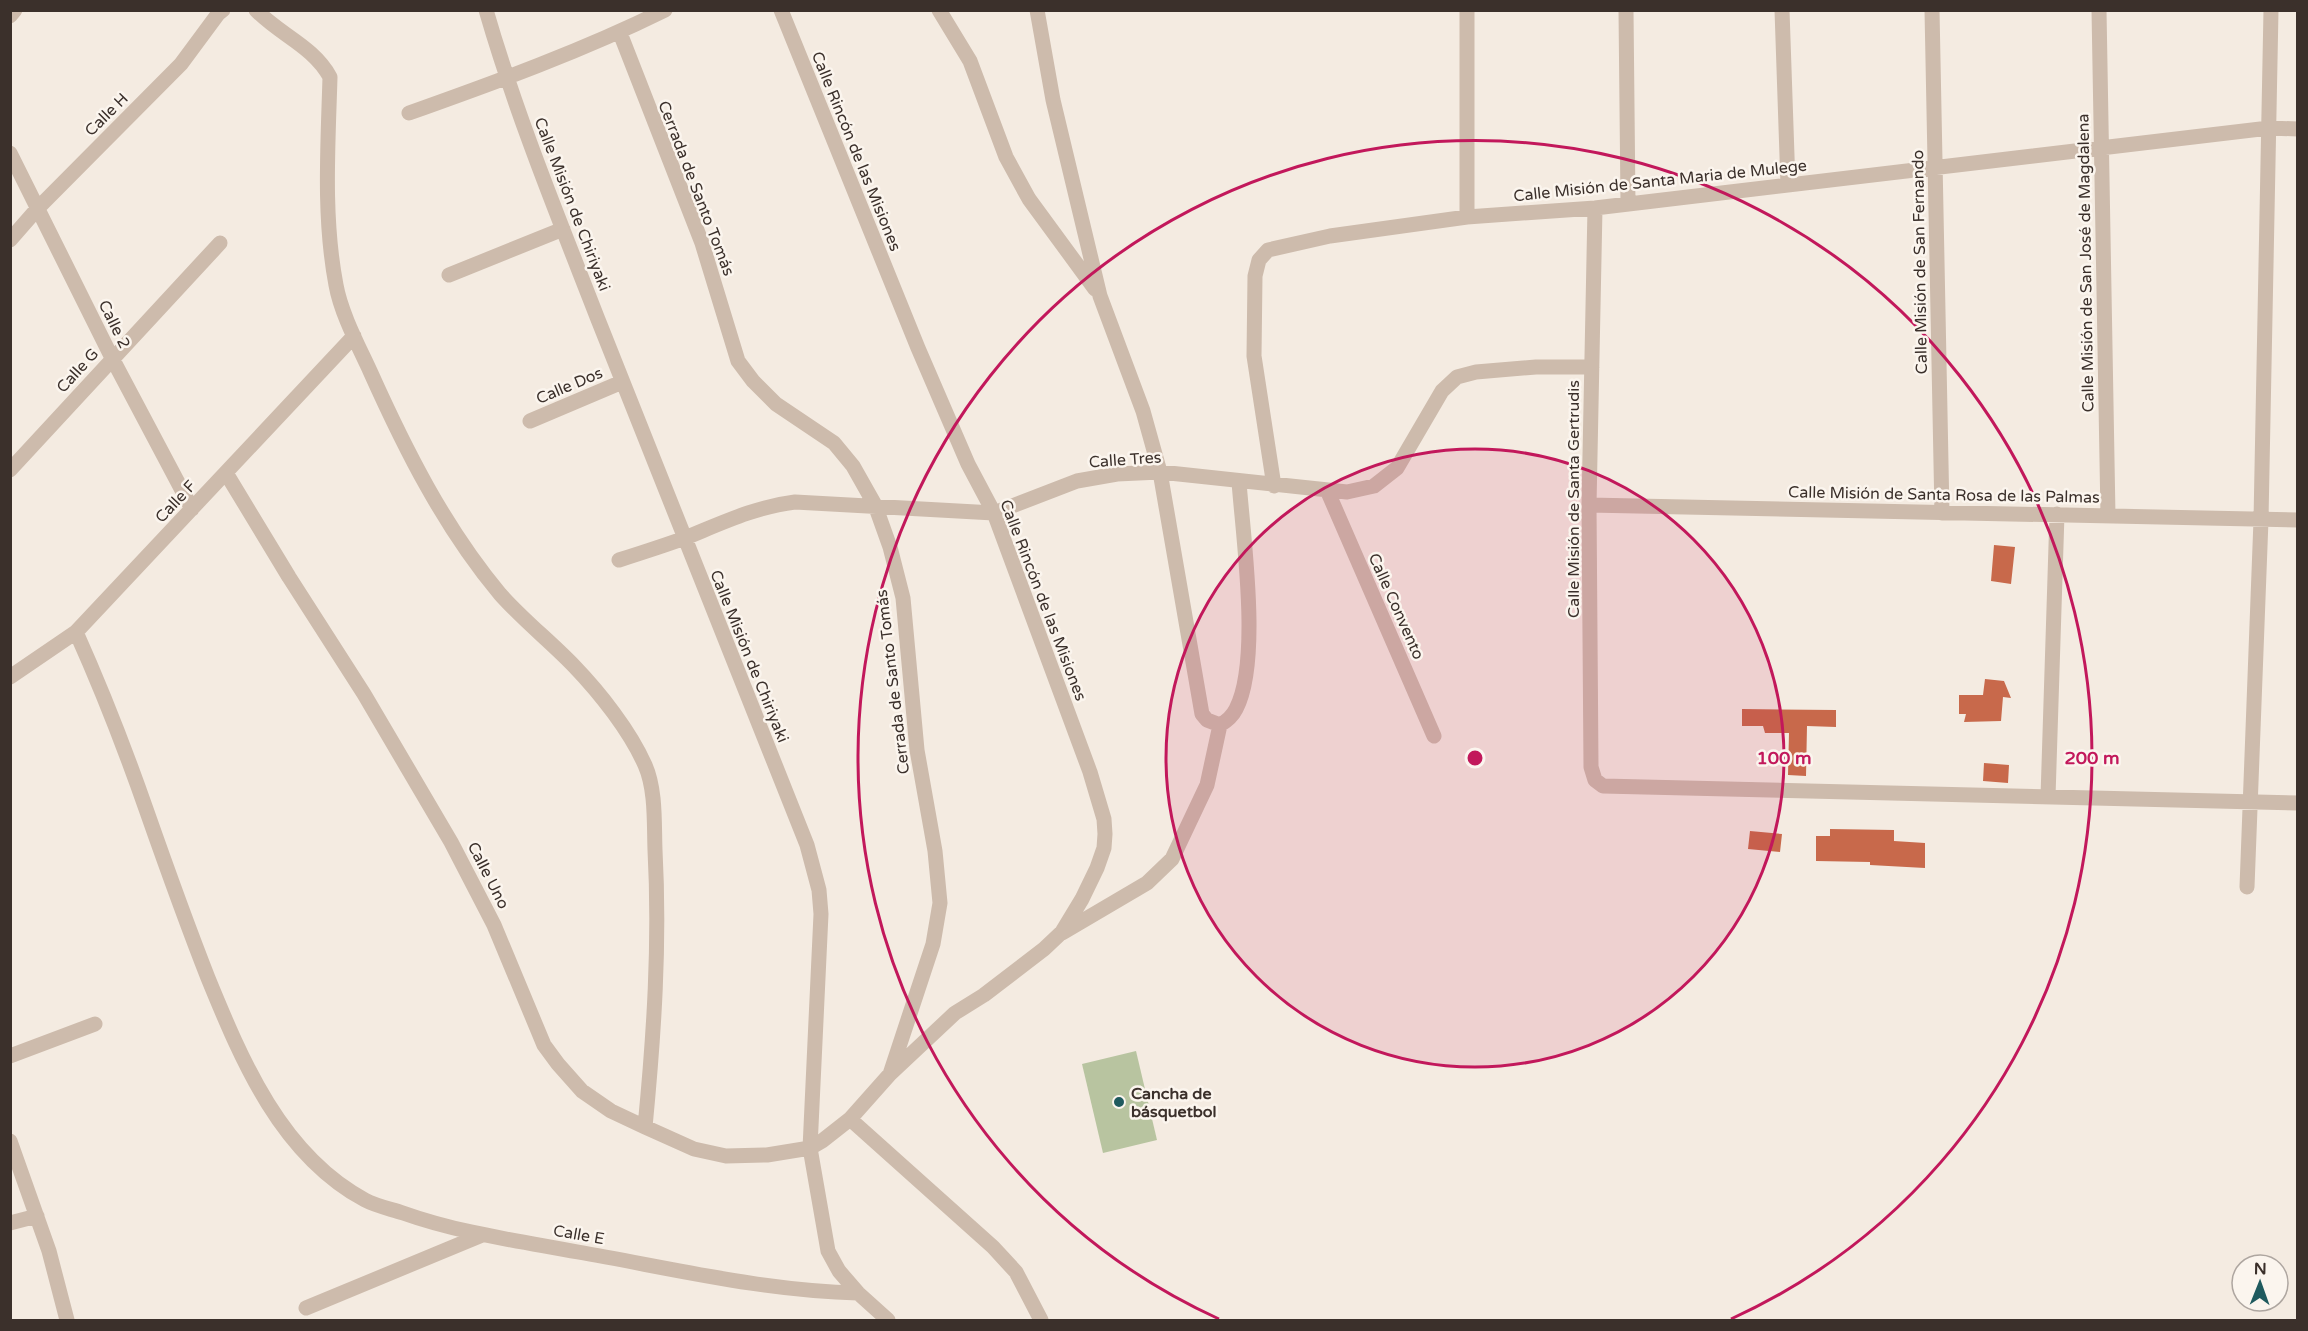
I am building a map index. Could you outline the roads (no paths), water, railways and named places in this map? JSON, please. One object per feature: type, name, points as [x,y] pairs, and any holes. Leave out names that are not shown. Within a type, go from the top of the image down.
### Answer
[{"type":"street","points":[[10,16],[15,10]]},
{"type":"street","name":"Calle H","points":[[10,240],[38,208],[181,64],[218,14],[224,10]]},
{"type":"street","points":[[256,10],[309,50],[323,64],[330,78],[327,201],[336,287],[354,336],[397,430],[446,520],[468,554],[526,623],[587,679],[621,726],[645,765],[652,791],[657,878],[657,974],[645,1127]]},
{"type":"street","name":"Calle Misión de Chiriyaki","points":[[486,10],[506,79],[682,539],[807,845],[819,890],[821,914],[810,1148],[828,1251],[839,1271],[886,1320]]},
{"type":"street","points":[[409,113],[506,79],[620,33],[665,10]]},
{"type":"street","name":"Calle Rincón de las Misiones","points":[[781,10],[922,358],[968,464],[994,513],[1090,772],[1104,819],[1104,848],[1097,868],[1082,899],[1056,937],[984,996],[956,1013],[890,1074]]},
{"type":"street","points":[[939,10],[970,61],[1006,157],[1029,200],[1100,296]]},
{"type":"street","points":[[1037,10],[1053,100],[1100,296],[1143,411],[1160,472],[1202,714],[1207,720],[1220,725]]},
{"type":"street","points":[[1467,10],[1467,217]]},
{"type":"street","points":[[1626,10],[1628,204]]},
{"type":"street","points":[[1782,10],[1788,185]]},
{"type":"street","name":"Calle Misión de San Fernando","points":[[1932,10],[1942,513]]},
{"type":"street","name":"Calle Misión de San José de Magdalena","points":[[2099,10],[2108,516]]},
{"type":"street","points":[[2247,887],[2261,520],[2271,10]]},
{"type":"street","name":"Cerrada de Santo Tomás","points":[[620,33],[702,243],[738,361],[753,381],[776,404],[834,443],[853,466],[875,505],[890,547],[903,598],[917,750],[935,851],[940,903],[933,944],[890,1074],[850,1119],[810,1148]]},
{"type":"street","name":"Calle Misión de Santa Maria de Mulege","points":[[1274,486],[1254,356],[1255,276],[1259,260],[1268,250],[1330,236],[1467,217],[1595,208],[2270,128],[2298,129]]},
{"type":"street","name":"Calle 2","points":[[10,153],[112,358],[192,509]]},
{"type":"street","name":"Calle Misión de Santa Gertrudis","points":[[1595,208],[1589,505],[1591,767],[1595,780],[1602,786],[2048,797]]},
{"type":"street","points":[[449,275],[563,229]]},
{"type":"street","name":"Calle G","points":[[10,470],[220,243]]},
{"type":"street","name":"Calle F","points":[[10,677],[75,632],[354,336]]},
{"type":"street","name":"Calle Tres","points":[[619,560],[682,539],[741,514],[769,505],[795,502],[994,513],[1077,481],[1117,474],[1160,472],[1347,492],[1374,486],[1397,468],[1442,391],[1457,378],[1476,372],[1536,367],[1592,366]]},
{"type":"street","name":"Calle Dos","points":[[530,422],[622,382]]},
{"type":"street","name":"Calle Uno","points":[[226,473],[364,694],[451,842],[494,925],[544,1045],[558,1064],[582,1091],[610,1111],[694,1149],[726,1156],[767,1155],[810,1148]]},
{"type":"street","points":[[1056,937],[1147,884],[1172,859],[1207,785],[1220,725],[1231,718],[1237,708],[1248,650],[1246,569],[1239,482]]},
{"type":"street","name":"Calle Convento","points":[[1327,490],[1434,736]]},
{"type":"street","name":"Calle Misión de Santa Rosa de las Palmas","points":[[1589,505],[2298,520]]},
{"type":"street","points":[[2057,514],[2048,797],[2298,803]]},
{"type":"street","name":"Calle E","points":[[75,632],[102,691],[146,807],[179,906],[246,1067],[273,1112],[310,1158],[337,1182],[366,1201],[419,1219],[482,1235],[785,1289],[858,1293]]},
{"type":"street","points":[[10,1056],[95,1024]]},
{"type":"street","points":[[850,1119],[993,1246],[1016,1272],[1041,1320]]},
{"type":"street","points":[[10,1141],[37,1216],[60,1289],[67,1320]]},
{"type":"street","points":[[10,1223],[37,1216]]},
{"type":"street","points":[[306,1308],[482,1235]]},
{"type":"place","name":"Cancha de básquetbol","points":[[1119,1102]]}]
